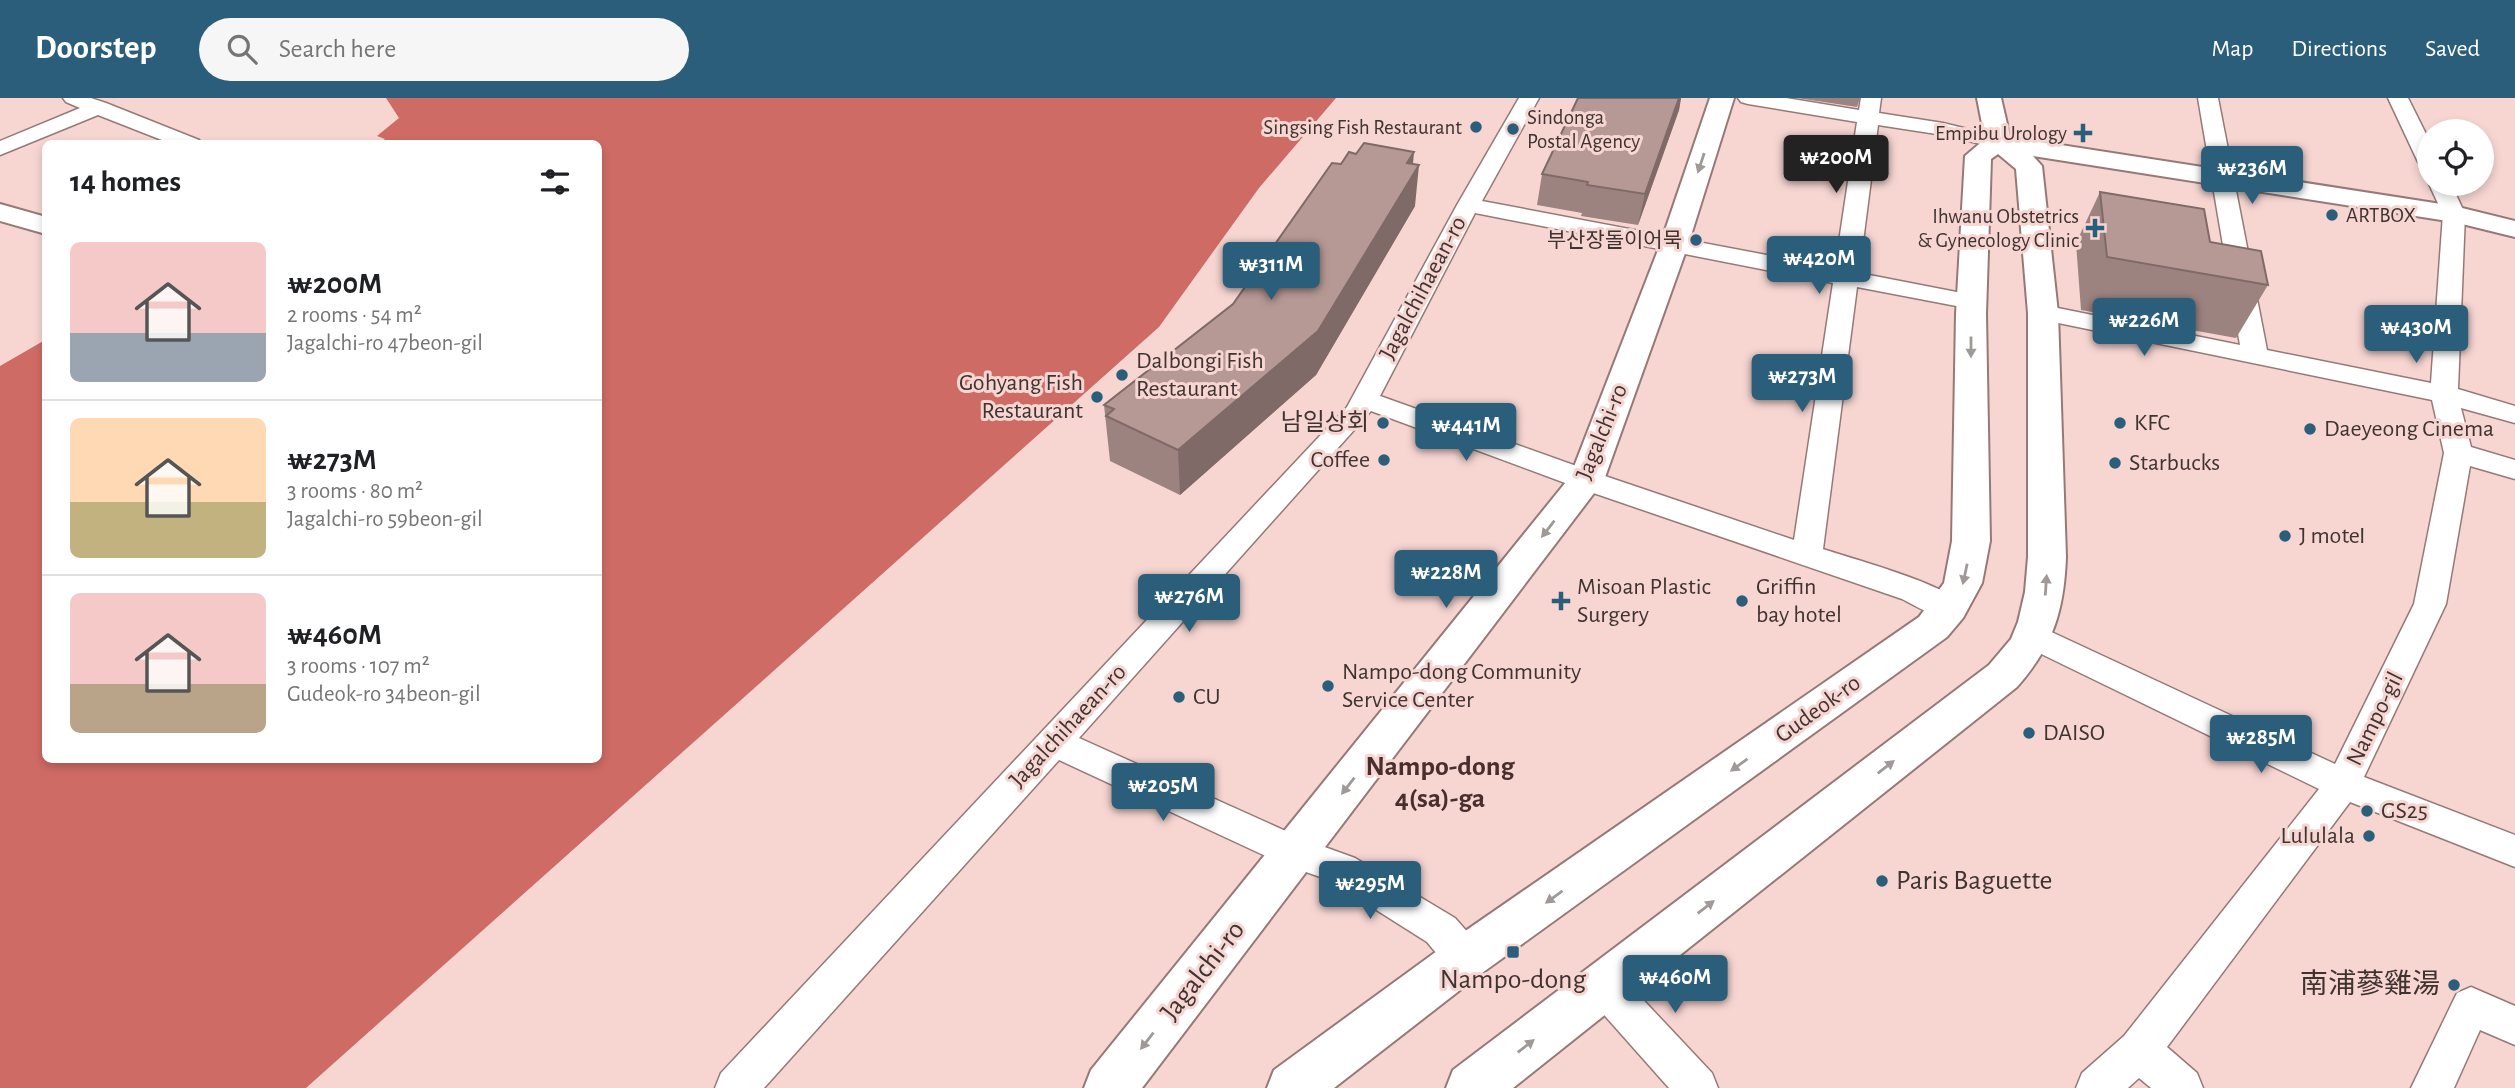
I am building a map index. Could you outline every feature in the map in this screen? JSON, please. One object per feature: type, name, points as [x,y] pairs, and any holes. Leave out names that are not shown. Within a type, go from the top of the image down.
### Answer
[{"type":"main road","name":"Jagalchi-ro","points":[[1110,1088],[1586,480],[1674,245],[1722,98]]},
{"type":"main road","points":[[1472,1088],[2003,676],[2021,657],[2034,637],[2046,595],[2043,313],[2029,166],[1998,142],[1989,98]]},
{"type":"main road","points":[[1998,142],[2064,155],[2224,177],[2454,214],[2515,229]]},
{"type":"main road","name":"Gudeok-ro","points":[[1293,1088],[1465,958],[1933,627],[1950,608],[1964,583],[1970,541],[1972,302],[1978,156],[1998,142]]},
{"type":"main road","points":[[0,212],[42,225]]},
{"type":"street","points":[[73,98],[182,140]]},
{"type":"street","name":"Jagalchihaean-ro","points":[[736,1088],[1358,411],[1468,205],[1529,98]]},
{"type":"street","points":[[1748,98],[1870,108],[1998,142]]},
{"type":"street","points":[[2208,98],[2255,357]]},
{"type":"street","points":[[2398,98],[2417,137]]},
{"type":"street","points":[[0,149],[99,107]]},
{"type":"street","points":[[1807,556],[1870,108]]},
{"type":"street","points":[[2446,196],[2454,214]]},
{"type":"street","points":[[1468,205],[1972,302]]},
{"type":"street","name":"Nampo-gil","points":[[2098,1088],[2139,1050],[2343,784],[2430,604],[2458,453],[2444,394],[2454,214]]},
{"type":"street","points":[[2043,313],[2444,394],[2515,415]]},
{"type":"street","points":[[1363,399],[1586,480],[1913,591],[1950,608]]},
{"type":"street","points":[[2458,453],[2515,470]]},
{"type":"street","points":[[2034,637],[2343,784],[2515,851]]},
{"type":"street","points":[[1054,742],[1296,853],[1342,869],[1441,930],[1465,958]]},
{"type":"street","points":[[1604,986],[1698,1088]]},
{"type":"street","points":[[2432,1088],[2471,1006],[2515,1026]]},
{"type":"street","points":[[2139,1050],[2182,1088]]},
{"type":"shaded area","points":[[386,98],[1336,98],[1259,188],[1159,327],[306,1088],[0,1088],[0,366],[42,342],[42,763],[602,763],[602,140],[384,140],[377,136],[399,118]]},
{"type":"building","points":[[1578,98],[1679,98],[1645,194],[1587,185],[1588,182],[1542,174]]},
{"type":"building","points":[[1364,143],[1414,152],[1407,163],[1419,165],[1318,331],[1178,450],[1106,416],[1114,409],[1104,405],[1233,304],[1332,163],[1341,164],[1349,152],[1356,154]]},
{"type":"building","points":[[2100,192],[2204,209],[2210,242],[2261,251],[2268,285],[2107,257]]},
{"type":"place","name":"Singsing Fish Restaurant","points":[[1476,127]]},
{"type":"place","name":"Sindonga Postal Agency","points":[[1513,129]]},
{"type":"place","name":"Empibu Urology","points":[[2083,133]]},
{"type":"place","name":"ARTBOX","points":[[2332,215]]},
{"type":"place","name":"Ihwanu Obstetrics & Gynecology Clinic","points":[[2095,228]]},
{"type":"place","name":"부산장돌이어묵","points":[[1696,240]]},
{"type":"place","name":"Dalbongi Fish Restaurant","points":[[1122,375]]},
{"type":"place","name":"Gohyang Fish Restaurant","points":[[1097,397]]},
{"type":"place","name":"남일상회","points":[[1383,423]]},
{"type":"place","name":"KFC","points":[[2120,423]]},
{"type":"place","name":"Daeyeong Cinema","points":[[2310,429]]},
{"type":"place","name":"Coffee","points":[[1384,460]]},
{"type":"place","name":"Starbucks","points":[[2115,463]]},
{"type":"place","name":"J moteI","points":[[2285,536]]},
{"type":"place","name":"Misoan Plastic Surgery","points":[[1561,601]]},
{"type":"place","name":"Griffin bay hotel","points":[[1742,601]]},
{"type":"place","name":"Nampo-dong Community Service Center","points":[[1328,686]]},
{"type":"place","name":"CU","points":[[1179,697]]},
{"type":"place","name":"DAISO","points":[[2029,733]]},
{"type":"place","name":"GS25","points":[[2367,811]]},
{"type":"place","name":"Lululala","points":[[2369,836]]},
{"type":"place","name":"Paris Baguette","points":[[1882,881]]},
{"type":"place","name":"Nampo-dong","points":[[1513,952]]},
{"type":"place","name":"南浦蔘雞湯","points":[[2454,985]]},
{"type":"district","name":"Nampo-dong 4(sa)-ga","points":[[1440,783]]}]
